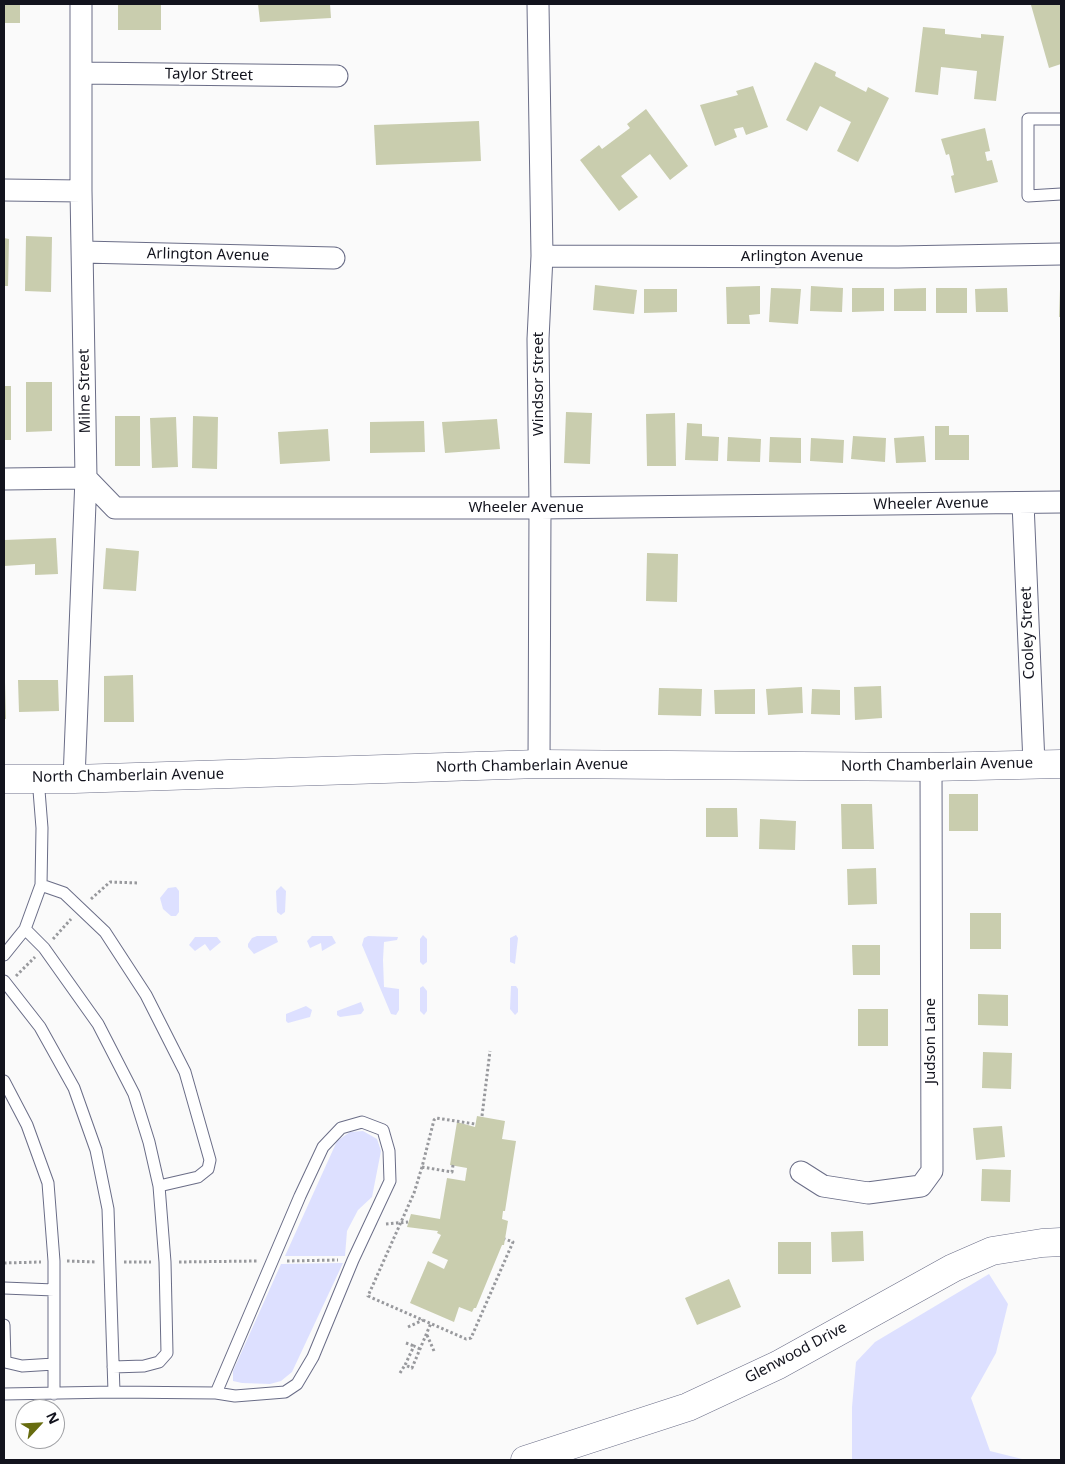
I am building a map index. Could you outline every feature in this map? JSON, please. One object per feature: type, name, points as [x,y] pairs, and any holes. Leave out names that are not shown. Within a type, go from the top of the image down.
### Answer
[{"type":"street","name":"Milne Street","points":[[74,778],[86,478],[81,191],[81,4]]},
{"type":"street","name":"Windsor Street","points":[[538,4],[542,256],[538,339],[540,508],[539,764]]},
{"type":"street","name":"Taylor Street","points":[[82,74],[337,76]]},
{"type":"street","points":[[4,190],[81,191]]},
{"type":"street","name":"Arlington Avenue","points":[[83,252],[334,258]]},
{"type":"street","name":"Arlington Avenue","points":[[542,256],[898,257],[1061,254]]},
{"type":"street","points":[[4,479],[86,478]]},
{"type":"street","name":"Wheeler Avenue","points":[[86,478],[116,508],[540,508],[1061,502]]},
{"type":"street","name":"Cooley Street","points":[[1023,503],[1034,764]]},
{"type":"street","name":"North Chamberlain Avenue","points":[[4,778],[74,778],[539,764],[931,766],[1061,764]]},
{"type":"street","name":"Judson Lane","points":[[801,1172],[823,1186],[868,1193],[921,1186],[932,1171],[931,766]]},
{"type":"street","name":"Glenwood Drive","points":[[525,1460],[688,1407],[778,1365],[953,1268],[992,1251],[1061,1242]]},
{"type":"lane","points":[[1061,118],[1028,119],[1028,196],[1061,194]]},
{"type":"lane","points":[[4,955],[25,929],[41,885],[42,828],[38,778]]},
{"type":"lane","points":[[41,885],[64,893],[82,908],[104,932],[146,995],[185,1072],[210,1160],[208,1169],[198,1177],[159,1186]]},
{"type":"lane","points":[[25,929],[44,948],[98,1024],[134,1094],[149,1142],[159,1186],[165,1262],[167,1353],[160,1362],[144,1366],[112,1366]]},
{"type":"lane","points":[[5,984],[40,1027],[74,1088],[96,1150],[108,1209],[114,1392]]},
{"type":"lane","points":[[4,1081],[27,1125],[48,1183],[54,1261],[54,1394]]},
{"type":"lane","points":[[4,1394],[114,1392],[216,1393],[235,1396],[277,1394],[285,1392],[297,1384],[313,1357],[368,1227],[390,1181],[389,1151],[382,1130],[362,1122],[341,1128],[323,1147],[300,1196],[216,1393]]},
{"type":"lane","points":[[4,1288],[54,1290]]},
{"type":"lane","points":[[4,1325],[5,1362],[22,1366],[54,1364]]},
{"type":"path","points":[[5,984],[110,882],[139,883]]},
{"type":"path","points":[[482,1116],[490,1051]]},
{"type":"path","points":[[475,1124],[436,1118],[434,1120],[414,1193],[368,1296],[466,1339],[471,1338],[512,1242],[505,1239]]},
{"type":"path","points":[[422,1167],[452,1172],[453,1165]]},
{"type":"path","points":[[368,1227],[400,1221],[408,1222]]},
{"type":"path","points":[[408,1327],[423,1320]]},
{"type":"path","points":[[406,1365],[412,1368],[431,1323]]},
{"type":"path","points":[[426,1334],[434,1350]]},
{"type":"path","points":[[406,1343],[420,1349]]},
{"type":"path","points":[[400,1373],[406,1365],[414,1346]]},
{"type":"shaded area","points":[[281,886],[286,891],[285,912],[281,915],[277,912],[276,891]]},
{"type":"shaded area","points":[[176,887],[179,891],[179,912],[176,916],[171,916],[163,909],[160,898],[168,888]]},
{"type":"shaded area","points":[[423,935],[427,939],[427,962],[423,965],[420,962],[420,939]]},
{"type":"shaded area","points":[[516,935],[518,938],[515,964],[510,962],[510,938]]},
{"type":"shaded area","points":[[257,936],[276,936],[278,942],[254,954],[248,947],[248,944],[252,938]]},
{"type":"shaded area","points":[[312,936],[332,936],[336,943],[322,951],[321,943],[310,948],[307,941]]},
{"type":"shaded area","points":[[368,936],[398,937],[397,940],[384,942],[383,960],[384,987],[399,989],[399,1010],[396,1015],[391,1014],[362,945],[364,938]]},
{"type":"shaded area","points":[[195,937],[217,937],[221,942],[210,951],[205,944],[195,951],[189,945]]},
{"type":"shaded area","points":[[423,986],[427,991],[427,1011],[424,1015],[420,1011],[420,988]]},
{"type":"shaded area","points":[[511,986],[516,986],[518,989],[518,1012],[515,1015],[510,1009]]},
{"type":"shaded area","points":[[361,1002],[364,1010],[361,1014],[340,1017],[337,1015],[337,1011]]},
{"type":"shaded area","points":[[306,1006],[312,1010],[310,1017],[288,1023],[286,1021],[286,1014]]},
{"type":"shaded area","points":[[363,1131],[377,1139],[381,1151],[372,1197],[358,1210],[347,1231],[345,1256],[285,1256],[337,1141],[350,1132]]},
{"type":"shaded area","points":[[343,1263],[292,1372],[281,1381],[270,1384],[233,1381],[233,1371],[281,1264]]},
{"type":"shaded area","points":[[989,1274],[1008,1304],[996,1353],[971,1398],[990,1451],[1026,1460],[852,1460],[852,1407],[856,1362],[875,1342]]},
{"type":"building","points":[[4,4],[20,4],[20,23],[4,23]]},
{"type":"building","points":[[118,4],[161,4],[161,30],[118,30]]},
{"type":"building","points":[[258,4],[330,4],[331,18],[260,22]]},
{"type":"building","points":[[1061,4],[1061,64],[1049,68],[1031,5]]},
{"type":"building","points":[[923,27],[945,29],[945,34],[981,38],[981,34],[1004,36],[996,101],[974,99],[977,71],[941,67],[938,95],[915,92]]},
{"type":"building","points":[[815,62],[836,72],[835,76],[866,92],[868,87],[889,98],[858,162],[837,151],[851,122],[820,106],[807,131],[786,120]]},
{"type":"building","points":[[753,86],[768,127],[746,135],[743,127],[734,129],[737,137],[715,146],[700,105],[738,95],[736,91]]},
{"type":"building","points":[[646,109],[688,166],[670,180],[650,154],[621,176],[638,197],[619,211],[580,160],[599,145],[602,149],[630,128],[627,124]]},
{"type":"building","points":[[479,121],[481,161],[376,165],[374,125]]},
{"type":"building","points":[[985,128],[990,151],[985,152],[987,161],[992,160],[998,182],[955,193],[951,176],[954,175],[949,154],[946,155],[941,139]]},
{"type":"building","points":[[26,236],[52,237],[51,292],[25,291]]},
{"type":"building","points":[[4,238],[9,239],[8,286],[4,286]]},
{"type":"building","points":[[595,285],[637,290],[634,314],[593,310]]},
{"type":"building","points":[[760,286],[760,314],[749,315],[750,324],[727,324],[726,287]]},
{"type":"building","points":[[811,286],[843,288],[842,312],[810,311]]},
{"type":"building","points":[[771,288],[801,289],[798,324],[769,322]]},
{"type":"building","points":[[852,288],[884,288],[884,311],[852,312]]},
{"type":"building","points":[[926,288],[926,311],[894,311],[894,289]]},
{"type":"building","points":[[936,288],[967,288],[967,313],[936,313]]},
{"type":"building","points":[[1007,288],[1008,312],[976,312],[975,289]]},
{"type":"building","points":[[644,289],[677,289],[677,312],[644,313]]},
{"type":"building","points":[[1060,289],[1061,317],[1059,317]]},
{"type":"building","points":[[26,382],[52,382],[52,431],[26,432]]},
{"type":"building","points":[[4,386],[11,386],[11,440],[4,440]]},
{"type":"building","points":[[566,412],[592,413],[590,464],[564,463]]},
{"type":"building","points":[[675,413],[676,466],[647,466],[646,414]]},
{"type":"building","points":[[115,416],[140,416],[140,466],[115,466]]},
{"type":"building","points":[[193,416],[218,417],[217,469],[192,468]]},
{"type":"building","points":[[176,417],[178,467],[152,468],[150,418]]},
{"type":"building","points":[[497,419],[500,449],[445,453],[442,422]]},
{"type":"building","points":[[424,421],[425,452],[370,453],[370,422]]},
{"type":"building","points":[[687,423],[702,424],[702,436],[719,437],[718,461],[685,460]]},
{"type":"building","points":[[935,426],[949,426],[949,435],[969,435],[969,460],[935,460]]},
{"type":"building","points":[[328,429],[330,461],[280,464],[278,432]]},
{"type":"building","points":[[853,436],[886,438],[885,462],[851,459]]},
{"type":"building","points":[[924,436],[926,462],[896,463],[894,438]]},
{"type":"building","points":[[728,437],[761,439],[760,462],[727,461]]},
{"type":"building","points":[[770,437],[801,438],[801,463],[769,462]]},
{"type":"building","points":[[811,438],[844,440],[843,463],[810,461]]},
{"type":"building","points":[[56,538],[58,574],[35,575],[35,564],[4,566],[4,540]]},
{"type":"building","points":[[106,548],[139,551],[136,591],[103,589]]},
{"type":"building","points":[[647,553],[678,554],[677,602],[646,601]]},
{"type":"building","points":[[133,675],[134,722],[104,722],[104,676]]},
{"type":"building","points":[[18,680],[58,680],[59,711],[19,712]]},
{"type":"building","points":[[5,682],[6,719],[4,719]]},
{"type":"building","points":[[881,686],[882,718],[855,720],[854,687]]},
{"type":"building","points":[[802,687],[803,713],[768,715],[766,689]]},
{"type":"building","points":[[659,688],[702,689],[701,716],[658,715]]},
{"type":"building","points":[[755,689],[755,714],[715,714],[714,690]]},
{"type":"building","points":[[812,689],[840,690],[840,715],[811,714]]},
{"type":"building","points":[[949,794],[978,794],[978,831],[949,831]]},
{"type":"building","points":[[841,804],[872,804],[874,849],[842,849]]},
{"type":"building","points":[[706,808],[737,808],[738,837],[706,837]]},
{"type":"building","points":[[760,819],[796,821],[795,850],[759,849]]},
{"type":"building","points":[[876,868],[877,904],[848,905],[847,869]]},
{"type":"building","points":[[970,913],[1001,913],[1001,949],[970,949]]},
{"type":"building","points":[[852,945],[880,945],[880,975],[853,975]]},
{"type":"building","points":[[978,994],[1008,995],[1008,1026],[978,1025]]},
{"type":"building","points":[[858,1009],[888,1009],[888,1046],[858,1046]]},
{"type":"building","points":[[983,1052],[1012,1053],[1011,1089],[982,1088]]},
{"type":"building","points":[[477,1116],[505,1121],[502,1139],[516,1141],[505,1211],[503,1211],[502,1219],[508,1221],[504,1245],[502,1245],[476,1308],[472,1312],[459,1307],[454,1322],[410,1303],[428,1261],[444,1269],[448,1260],[432,1253],[441,1235],[437,1233],[438,1231],[407,1227],[411,1214],[440,1219],[447,1178],[465,1181],[467,1168],[450,1165],[457,1122],[475,1127]]},
{"type":"building","points":[[1002,1126],[1005,1157],[976,1160],[973,1128]]},
{"type":"building","points":[[982,1169],[1011,1170],[1010,1202],[981,1201]]},
{"type":"building","points":[[863,1231],[864,1261],[832,1262],[831,1232]]},
{"type":"building","points":[[778,1242],[811,1242],[811,1274],[778,1274]]},
{"type":"building","points":[[729,1279],[741,1307],[697,1325],[685,1298]]}]
